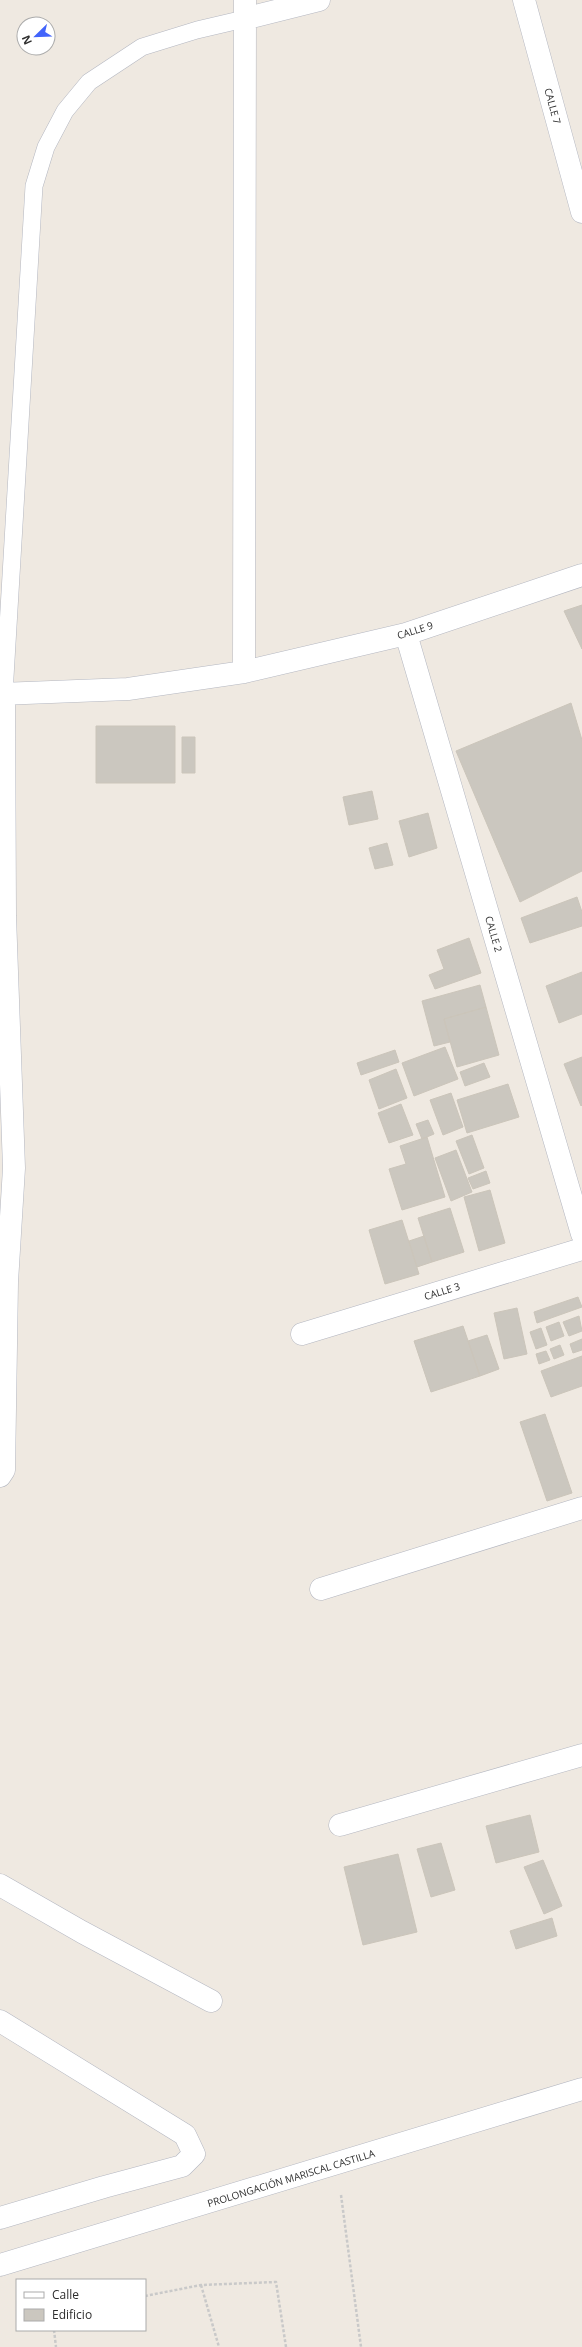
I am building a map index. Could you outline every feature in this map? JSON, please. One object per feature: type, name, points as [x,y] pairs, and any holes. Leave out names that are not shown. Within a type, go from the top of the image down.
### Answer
[{"type":"street","points":[[244,672],[245,10],[319,0]]},
{"type":"street","name":"CALLE 7","points":[[524,0],[582,212]]},
{"type":"street","name":"CALLE 9","points":[[2,694],[128,689],[244,672],[406,634],[582,575]]},
{"type":"street","name":"CALLE 2","points":[[406,634],[582,1234]]},
{"type":"street","points":[[0,1476],[4,1470],[4,1282],[14,1168],[3,916],[2,694]]},
{"type":"street","name":"CALLE 3","points":[[302,1334],[582,1249]]},
{"type":"street","points":[[321,1589],[582,1508]]},
{"type":"street","points":[[340,1825],[582,1755]]},
{"type":"street","points":[[0,1885],[82,1932],[211,2001]]},
{"type":"street","points":[[0,2021],[184,2135],[194,2154],[182,2166],[104,2187],[0,2218]]},
{"type":"street","name":"PROLONGACIÓN MARISCAL CASTILLA","points":[[0,2265],[582,2089]]},
{"type":"lane","points":[[2,694],[34,186],[46,147],[65,111],[89,82],[142,47],[197,30],[245,10]]},
{"type":"path","points":[[337,2164],[361,2347]]},
{"type":"path","points":[[146,2296],[201,2285],[276,2282],[286,2347]]},
{"type":"path","points":[[201,2285],[219,2347]]},
{"type":"path","points":[[54,2331],[56,2347]]},
{"type":"building","points":[[582,605],[582,649],[564,611]]},
{"type":"building","points":[[571,703],[582,740],[582,871],[520,902],[456,751]]},
{"type":"building","points":[[96,726],[175,726],[175,783],[96,783]]},
{"type":"building","points":[[182,737],[195,737],[195,773],[182,773]]},
{"type":"building","points":[[372,791],[378,819],[349,825],[343,797]]},
{"type":"building","points":[[428,813],[437,848],[409,857],[399,821]]},
{"type":"building","points":[[387,843],[393,865],[375,869],[369,848]]},
{"type":"building","points":[[577,897],[582,912],[582,926],[530,943],[521,918]]},
{"type":"building","points":[[469,938],[481,973],[435,989],[429,975],[444,969],[437,950]]},
{"type":"building","points":[[582,972],[582,1014],[559,1023],[546,986]]},
{"type":"building","points":[[480,985],[486,1007],[444,1019],[450,1042],[434,1046],[422,1001]]},
{"type":"building","points":[[486,1007],[499,1055],[457,1067],[444,1019]]},
{"type":"building","points":[[445,1047],[458,1079],[414,1096],[402,1063]]},
{"type":"building","points":[[395,1050],[399,1062],[361,1075],[357,1063]]},
{"type":"building","points":[[582,1057],[582,1105],[581,1106],[564,1064]]},
{"type":"building","points":[[484,1063],[490,1077],[465,1086],[460,1072]]},
{"type":"building","points":[[396,1069],[407,1098],[379,1109],[369,1080]]},
{"type":"building","points":[[508,1084],[519,1117],[467,1133],[457,1100]]},
{"type":"building","points":[[451,1093],[463,1127],[443,1135],[430,1100]]},
{"type":"building","points":[[401,1104],[413,1135],[389,1143],[378,1113]]},
{"type":"building","points":[[428,1120],[434,1134],[422,1139],[416,1124]]},
{"type":"building","points":[[472,1135],[484,1168],[469,1174],[456,1141]]},
{"type":"building","points":[[427,1137],[445,1197],[402,1210],[389,1169],[406,1164],[400,1146]]},
{"type":"building","points":[[456,1150],[472,1192],[451,1201],[435,1158]]},
{"type":"building","points":[[486,1171],[490,1183],[473,1189],[468,1178]]},
{"type":"building","points":[[490,1190],[505,1243],[479,1251],[464,1197]]},
{"type":"building","points":[[450,1208],[464,1252],[432,1262],[418,1218]]},
{"type":"building","points":[[402,1220],[419,1274],[385,1284],[369,1230]]},
{"type":"building","points":[[424,1236],[432,1262],[417,1267],[409,1241]]},
{"type":"building","points":[[578,1297],[582,1307],[537,1323],[534,1312]]},
{"type":"building","points":[[517,1308],[527,1354],[504,1359],[494,1313]]},
{"type":"building","points":[[579,1316],[582,1331],[569,1336],[563,1322]]},
{"type":"building","points":[[559,1322],[564,1336],[551,1341],[546,1327]]},
{"type":"building","points":[[463,1326],[480,1376],[431,1392],[414,1341]]},
{"type":"building","points":[[541,1328],[547,1345],[536,1349],[530,1332]]},
{"type":"building","points":[[487,1335],[499,1369],[480,1376],[468,1341]]},
{"type":"building","points":[[582,1339],[582,1350],[573,1353],[570,1344]]},
{"type":"building","points":[[560,1345],[564,1355],[554,1359],[550,1349]]},
{"type":"building","points":[[546,1351],[550,1360],[539,1364],[536,1354]]},
{"type":"building","points":[[582,1356],[582,1386],[551,1397],[541,1371]]},
{"type":"building","points":[[545,1414],[572,1493],[547,1501],[520,1422]]},
{"type":"building","points":[[530,1815],[539,1852],[496,1863],[486,1826]]},
{"type":"building","points":[[441,1843],[455,1890],[431,1897],[417,1849]]},
{"type":"building","points":[[398,1854],[417,1932],[363,1945],[344,1867]]},
{"type":"building","points":[[543,1860],[562,1906],[544,1914],[524,1867]]},
{"type":"building","points":[[552,1918],[557,1936],[516,1949],[510,1931]]}]
